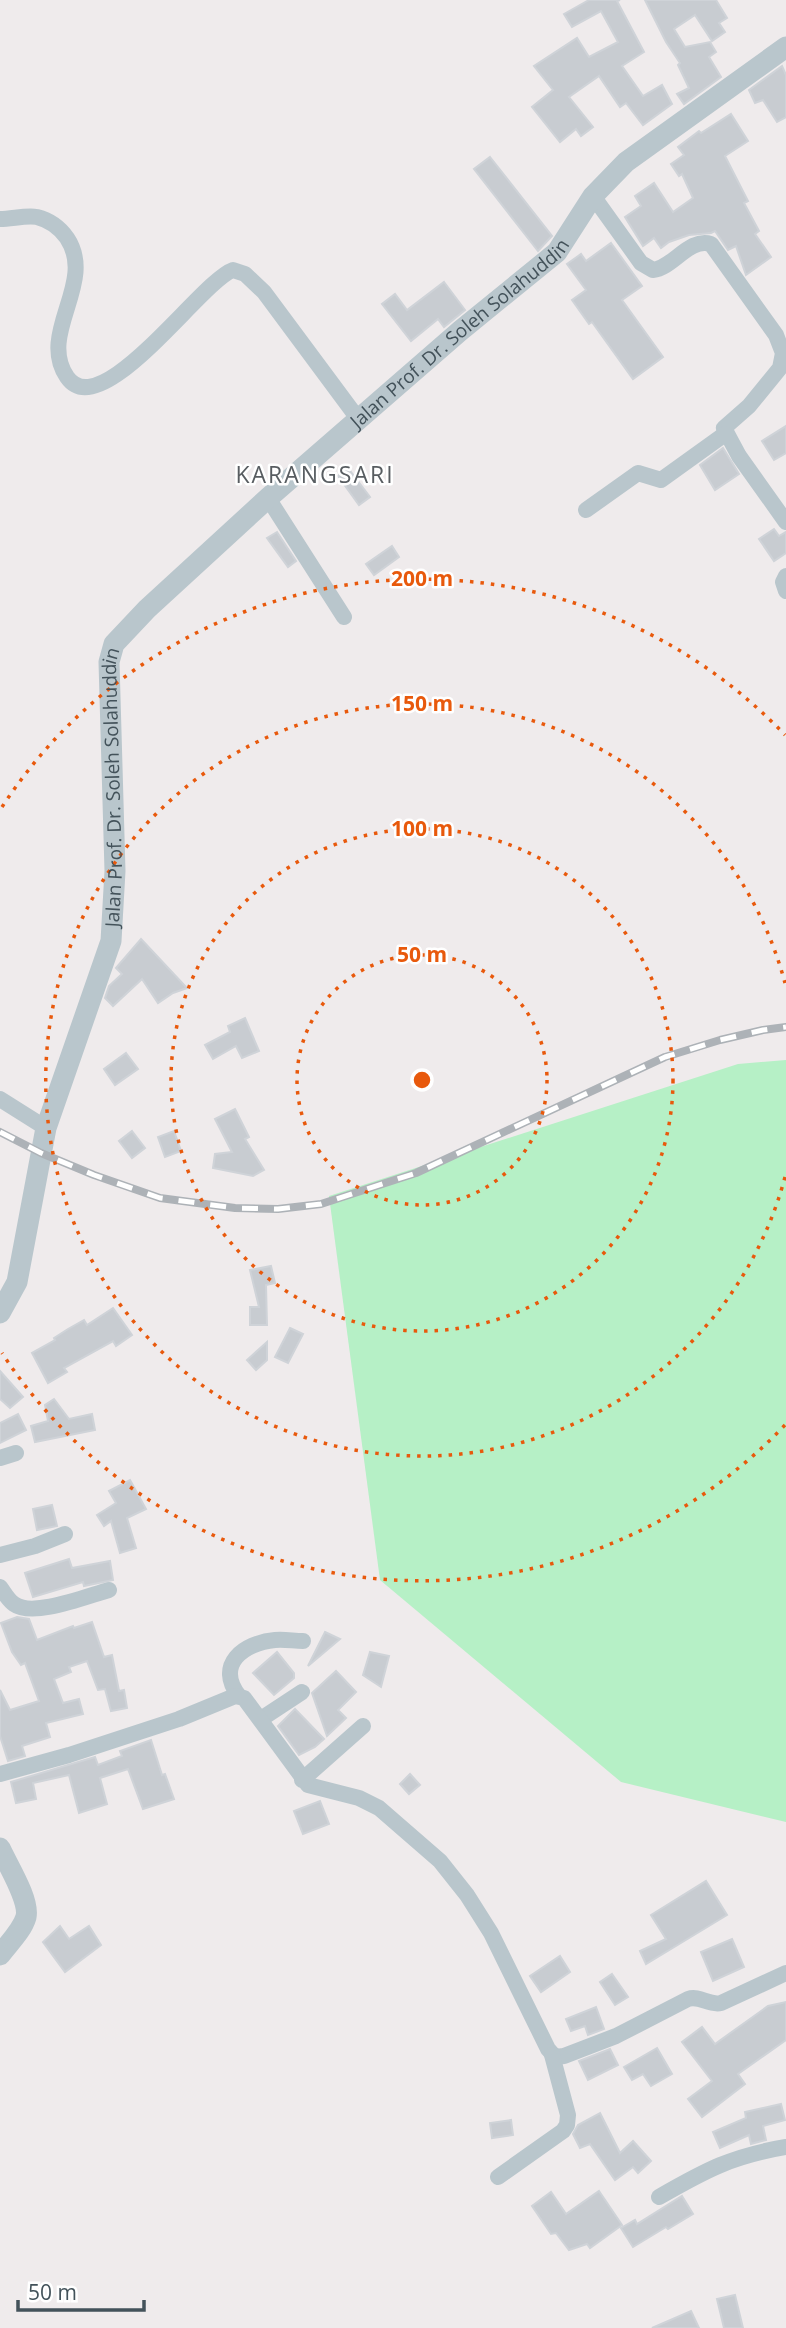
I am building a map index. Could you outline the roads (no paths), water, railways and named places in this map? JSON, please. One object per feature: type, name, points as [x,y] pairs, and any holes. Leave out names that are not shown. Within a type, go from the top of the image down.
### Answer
[{"type":"street","name":"Jalan Prof. Dr. Soleh Solahuddin","points":[[0,1313],[17,1282],[46,1128],[111,941],[115,871],[109,662],[114,643],[147,609],[268,498],[460,331],[557,252],[593,196],[626,162],[784,53]]},
{"type":"street","points":[[593,196],[641,263],[648,268],[661,269],[699,243],[711,244],[776,335],[783,353],[780,368],[743,412],[726,425],[725,434],[786,522]]},
{"type":"street","points":[[0,219],[35,216],[47,221],[66,236],[73,248],[77,267],[73,292],[60,333],[59,350],[61,364],[73,384],[83,387],[95,385],[122,372],[223,275],[233,270],[245,274],[264,292],[359,420]]},
{"type":"street","points":[[586,510],[638,473],[661,480],[725,434]]},
{"type":"street","points":[[268,498],[344,617]]},
{"type":"street","points":[[786,576],[783,582],[786,591]]},
{"type":"street","points":[[0,1099],[46,1128]]},
{"type":"street","points":[[0,1555],[35,1546],[65,1534]]},
{"type":"street","points":[[0,1587],[14,1604],[25,1608],[42,1608],[109,1590]]},
{"type":"street","points":[[303,1641],[274,1640],[241,1652],[230,1664],[228,1673],[231,1685],[247,1700],[302,1780],[317,1788],[359,1798],[379,1808],[440,1861],[467,1895],[491,1933],[552,2055],[568,2115],[568,2125],[498,2177]]},
{"type":"street","points":[[261,1719],[302,1692]]},
{"type":"street","points":[[0,1774],[180,1719],[240,1696]]},
{"type":"street","points":[[302,1780],[363,1726]]},
{"type":"street","points":[[0,1848],[24,1898],[26,1910],[20,1927],[0,1955]]},
{"type":"street","points":[[552,2055],[559,2057],[616,2036],[688,1999],[698,1998],[710,2003],[721,2003],[786,1973]]},
{"type":"street","points":[[659,2197],[718,2164],[760,2151],[786,2147]]},
{"type":"railway","points":[[0,1132],[94,1175],[160,1198],[235,1208],[278,1209],[321,1204],[416,1173],[665,1057],[720,1040],[786,1027]]},
{"type":"district","name":"KARANGSARI","points":[[315,474]]}]
